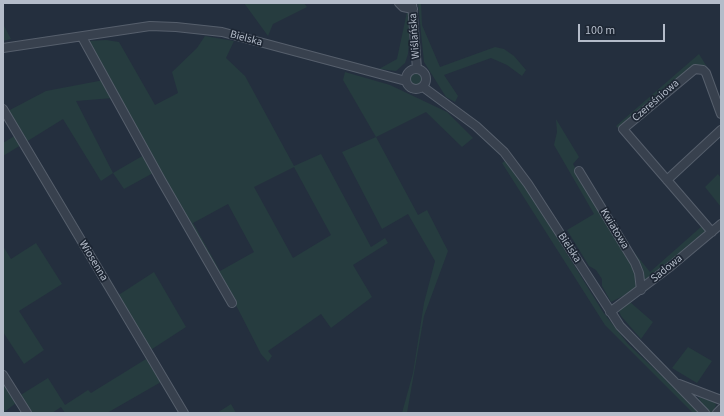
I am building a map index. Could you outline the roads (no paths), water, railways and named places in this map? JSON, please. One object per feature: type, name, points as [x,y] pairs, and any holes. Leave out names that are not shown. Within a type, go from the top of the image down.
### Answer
[{"type":"street","points":[[399,3],[404,7],[413,6]]},
{"type":"street","name":"Wiślańska","points":[[413,6],[417,69]]},
{"type":"street","name":"Bielska","points":[[3,48],[150,26],[200,29],[222,32],[406,81]]},
{"type":"street","points":[[82,37],[161,180],[232,303]]},
{"type":"street","points":[[417,69],[425,74],[426,81],[422,87],[417,89],[411,88],[406,81],[408,72],[417,69]]},
{"type":"street","name":"Czereśniowa","points":[[712,232],[623,129],[695,69],[703,70],[706,73],[721,114]]},
{"type":"street","name":"Bielska","points":[[422,87],[493,140],[514,163],[610,312],[632,340],[676,383],[721,400]]},
{"type":"street","name":"Wiosenna","points":[[3,109],[184,413]]},
{"type":"street","points":[[667,180],[721,130]]},
{"type":"street","name":"Kwiatowa","points":[[579,171],[635,263],[639,273],[641,290]]},
{"type":"street","name":"Sadowa","points":[[610,312],[641,290],[721,224]]},
{"type":"street","points":[[3,375],[27,413]]},
{"type":"street","points":[[676,383],[704,413]]},
{"type":"street","points":[[718,413],[721,409]]}]
